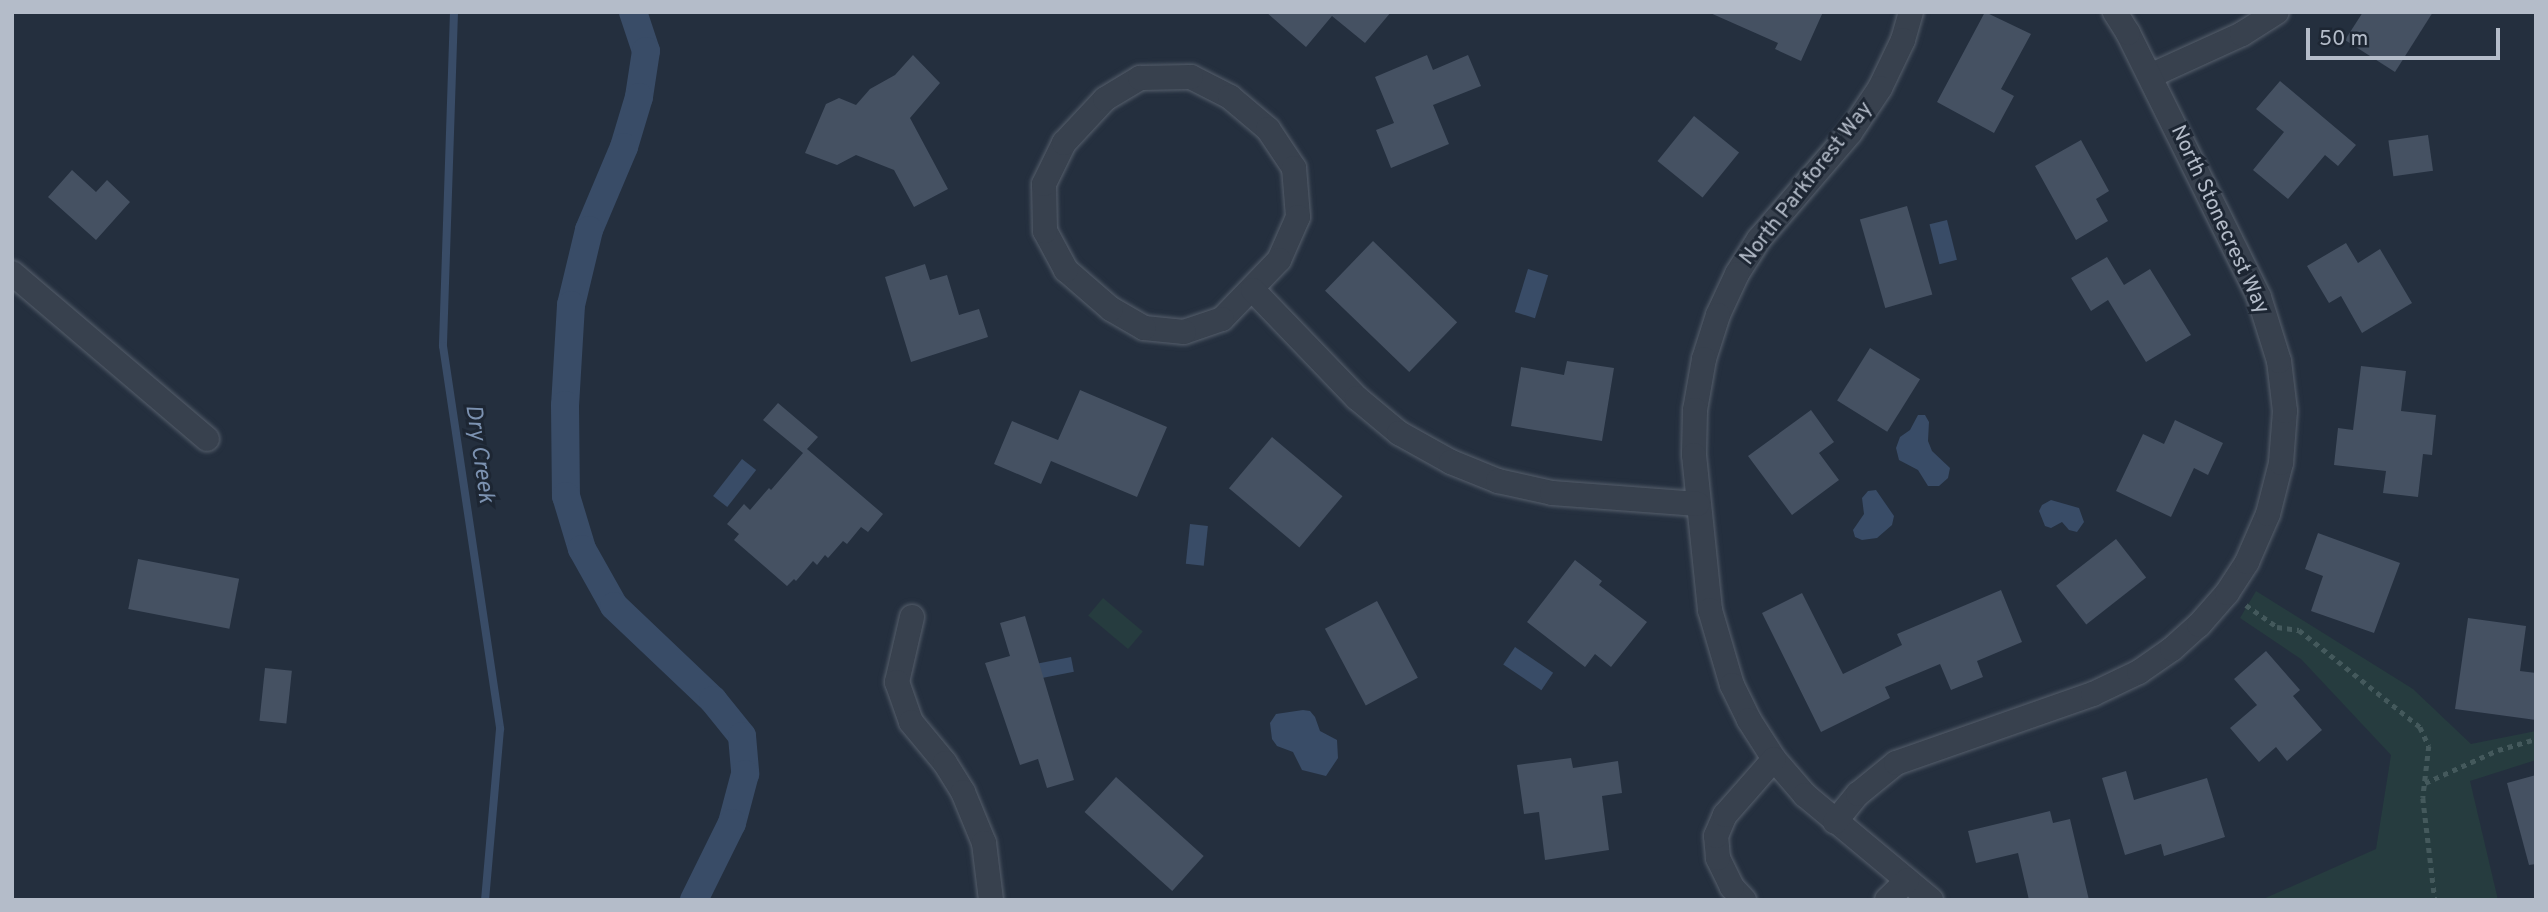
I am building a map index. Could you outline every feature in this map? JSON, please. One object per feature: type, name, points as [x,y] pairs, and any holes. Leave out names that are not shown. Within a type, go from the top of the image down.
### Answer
[{"type":"street","name":"North Parkforest Way","points":[[1911,12],[1903,40],[1880,88],[1850,133],[1759,239],[1718,315],[1704,359],[1695,410],[1694,455],[1710,610],[1720,652],[1743,708],[1774,759],[1805,795],[1931,900]]},
{"type":"street","name":"North Stonecrest Way","points":[[1835,822],[1858,794],[1896,763],[2093,694],[2139,672],[2199,625],[2227,593],[2247,562],[2268,514],[2281,463],[2285,411],[2279,361],[2259,297],[2150,76],[2115,12]]},
{"type":"street","points":[[2150,76],[2242,34],[2277,12]]},
{"type":"street","points":[[1191,77],[1230,97],[1268,129],[1294,168],[1298,217],[1279,260],[1253,290],[1223,318],[1184,332],[1144,328],[1111,309],[1066,270],[1045,231],[1044,184],[1064,144],[1105,99],[1140,78],[1191,77]]},
{"type":"street","points":[[12,273],[207,439]]},
{"type":"street","points":[[1253,290],[1357,398],[1399,433],[1451,462],[1498,481],[1552,493],[1698,504]]},
{"type":"street","points":[[912,617],[897,682],[911,722],[945,763],[963,792],[984,844],[991,900]]},
{"type":"street","points":[[1744,900],[1732,887],[1718,858],[1716,836],[1725,815],[1774,759]]},
{"type":"street","points":[[1886,900],[1907,881]]},
{"type":"path","points":[[2227,593],[2277,627],[2299,630],[2420,727],[2429,747],[2424,783],[2427,845],[2435,900]]},
{"type":"path","points":[[2424,783],[2498,750],[2536,739]]},
{"type":"green space","points":[[2256,591],[2413,689],[2471,744],[2536,731],[2536,760],[2470,781],[2498,900],[2261,900],[2376,849],[2391,755],[2301,659],[2240,618]]},
{"type":"green space","points":[[1103,598],[1143,631],[1128,649],[1088,616]]},
{"type":"water","points":[[1947,220],[1957,260],[1939,264],[1930,224]]},
{"type":"water","points":[[1528,269],[1548,275],[1535,318],[1515,312]]},
{"type":"water","points":[[1918,415],[1925,415],[1929,422],[1928,441],[1932,451],[1950,468],[1948,478],[1939,486],[1928,486],[1918,470],[1899,460],[1896,448],[1900,437],[1910,430]]},
{"type":"water","points":[[742,459],[756,470],[727,507],[713,496]]},
{"type":"water","points":[[1876,490],[1894,516],[1892,525],[1877,538],[1862,540],[1855,537],[1853,530],[1864,514],[1862,498],[1868,491]]},
{"type":"water","points":[[2051,500],[2079,508],[2084,522],[2077,532],[2069,530],[2062,522],[2051,528],[2045,526],[2039,511],[2042,505]]},
{"type":"water","points":[[1190,524],[1208,526],[1204,566],[1186,564]]},
{"type":"water","points":[[1515,647],[1553,673],[1541,690],[1503,664]]},
{"type":"water","points":[[1071,657],[1074,672],[1040,678],[1037,664]]},
{"type":"water","points":[[1310,711],[1315,717],[1320,731],[1337,740],[1338,758],[1326,776],[1302,770],[1293,752],[1277,746],[1272,739],[1270,723],[1276,714]]},
{"type":"building","points":[[1266,12],[1391,12],[1365,43],[1332,16],[1306,47]]},
{"type":"building","points":[[1708,12],[1823,12],[1801,61],[1775,49],[1778,43]]},
{"type":"building","points":[[1985,12],[2031,34],[2001,89],[2014,96],[1994,133],[1937,102]]},
{"type":"building","points":[[2363,12],[2433,12],[2395,72],[2345,40]]},
{"type":"building","points":[[913,55],[940,83],[910,118],[948,189],[914,207],[894,170],[856,155],[837,165],[805,153],[826,104],[839,98],[856,105],[870,89],[895,75]]},
{"type":"building","points":[[1427,55],[1433,70],[1468,55],[1481,86],[1433,105],[1449,144],[1391,168],[1376,130],[1394,123],[1375,77]]},
{"type":"building","points":[[2280,81],[2356,145],[2338,166],[2325,155],[2288,199],[2253,170],[2284,132],[2256,109]]},
{"type":"building","points":[[1694,116],[1739,153],[1703,198],[1657,161]]},
{"type":"building","points":[[2428,135],[2433,171],[2393,176],[2388,141]]},
{"type":"building","points":[[2081,140],[2109,191],[2096,199],[2108,221],[2076,240],[2035,166]]},
{"type":"building","points":[[72,170],[96,192],[107,180],[130,202],[96,240],[48,197]]},
{"type":"building","points":[[1907,206],[1932,294],[1885,308],[1860,220]]},
{"type":"building","points":[[1373,241],[1457,322],[1409,372],[1325,291]]},
{"type":"building","points":[[2346,243],[2358,263],[2380,249],[2412,303],[2362,333],[2341,296],[2329,303],[2307,266]]},
{"type":"building","points":[[2107,257],[2124,285],[2150,269],[2191,335],[2146,362],[2108,300],[2091,311],[2071,278]]},
{"type":"building","points":[[925,264],[930,280],[947,275],[959,315],[979,309],[988,337],[911,362],[885,277]]},
{"type":"building","points":[[1870,348],[1920,379],[1887,432],[1837,401]]},
{"type":"building","points":[[1567,361],[1614,368],[1602,441],[1511,426],[1521,367],[1564,375]]},
{"type":"building","points":[[2361,366],[2406,371],[2401,411],[2436,415],[2432,455],[2423,454],[2418,497],[2383,493],[2386,471],[2334,465],[2338,428],[2353,430]]},
{"type":"building","points":[[1080,390],[1167,427],[1137,497],[1051,461],[1041,484],[994,464],[1012,421],[1058,440]]},
{"type":"building","points":[[778,403],[818,437],[807,449],[883,514],[868,532],[861,527],[847,544],[843,541],[828,558],[825,555],[817,565],[813,561],[796,581],[794,579],[787,586],[734,540],[739,534],[727,524],[744,504],[750,510],[803,453],[763,420]]},
{"type":"building","points":[[1811,410],[1834,442],[1819,453],[1839,480],[1792,515],[1748,456]]},
{"type":"building","points":[[2175,420],[2223,443],[2208,475],[2194,468],[2171,517],[2116,491],[2143,434],[2164,444]]},
{"type":"building","points":[[1272,437],[1342,496],[1299,547],[1229,488]]},
{"type":"building","points":[[2318,533],[2400,563],[2374,633],[2311,611],[2323,576],[2305,569]]},
{"type":"building","points":[[2116,539],[2146,578],[2086,624],[2056,586]]},
{"type":"building","points":[[138,559],[239,579],[229,629],[128,609]]},
{"type":"building","points":[[1575,560],[1602,581],[1599,585],[1647,622],[1611,667],[1595,654],[1585,667],[1527,622]]},
{"type":"building","points":[[2001,590],[2022,642],[1977,661],[1983,677],[1951,690],[1940,664],[1885,687],[1890,698],[1821,732],[1762,613],[1802,593],[1843,674],[1902,645],[1897,634]]},
{"type":"building","points":[[1377,601],[1418,678],[1366,706],[1325,629]]},
{"type":"building","points":[[1025,616],[1074,780],[1047,788],[1038,759],[1020,765],[985,663],[1010,656],[1000,623]]},
{"type":"building","points":[[2468,618],[2526,626],[2520,671],[2536,673],[2536,720],[2455,709]]},
{"type":"building","points":[[2266,651],[2300,690],[2293,696],[2322,730],[2287,761],[2276,747],[2259,762],[2230,728],[2257,705],[2234,679]]},
{"type":"building","points":[[265,668],[292,671],[286,724],[259,721]]},
{"type":"building","points":[[1571,758],[1573,768],[1618,761],[1622,793],[1602,796],[1609,850],[1545,860],[1539,812],[1524,814],[1517,765]]},
{"type":"building","points":[[2126,771],[2134,800],[2207,778],[2225,837],[2164,856],[2161,844],[2125,855],[2102,778]]},
{"type":"building","points":[[2536,775],[2536,864],[2529,865],[2507,783]]},
{"type":"building","points":[[1116,777],[1204,856],[1172,891],[1085,812]]},
{"type":"building","points":[[2050,811],[2053,823],[2070,819],[2089,900],[2029,900],[2018,853],[1976,863],[1968,831]]},
{"type":"waterway","name":"Dry Creek","points":[[454,12],[443,346],[500,729],[485,900]]},
{"type":"waterway","points":[[633,12],[646,51],[639,97],[624,147],[589,230],[571,305],[565,405],[566,496],[582,549],[614,606],[713,700],[742,736],[745,774],[732,823],[694,900]]}]
